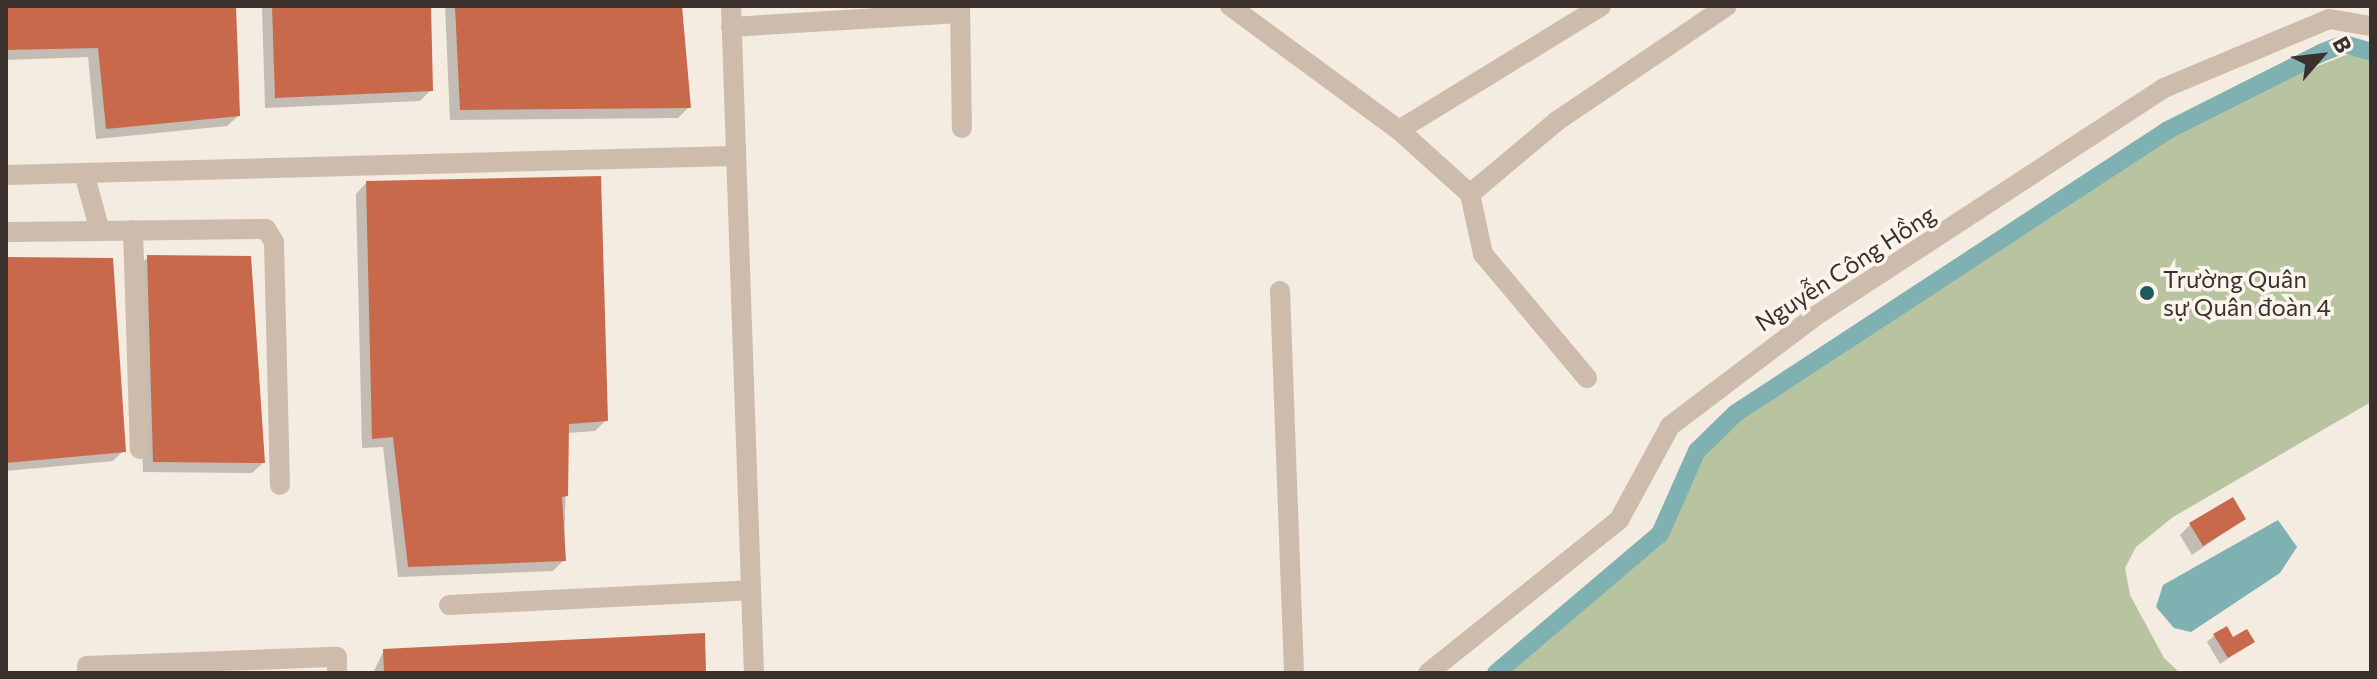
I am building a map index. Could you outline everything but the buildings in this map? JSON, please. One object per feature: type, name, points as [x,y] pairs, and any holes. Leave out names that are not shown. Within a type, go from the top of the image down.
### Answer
[{"type":"street","points":[[731,6],[733,156],[754,673]]},
{"type":"street","points":[[1230,6],[1399,130],[1470,194],[1483,254],[1587,378]]},
{"type":"street","points":[[1399,130],[1601,6]]},
{"type":"street","points":[[1470,194],[1557,121],[1727,6]]},
{"type":"street","points":[[731,27],[960,9],[962,128]]},
{"type":"street","name":"Nguyễn Công Hồng","points":[[1428,673],[1619,520],[1660,436],[1729,378],[2164,88],[2326,13],[2371,26]]},
{"type":"street","points":[[6,175],[733,156]]},
{"type":"street","points":[[84,173],[100,231]]},
{"type":"street","points":[[6,232],[266,229],[274,242],[280,485]]},
{"type":"street","points":[[133,230],[140,449]]},
{"type":"street","points":[[1280,291],[1294,673]]},
{"type":"street","points":[[449,605],[751,590]]},
{"type":"street","points":[[87,673],[87,666],[337,657],[337,673]]},
{"type":"green space","name":"Trường Quân sự Quân đoàn 4","points":[[2351,53],[2371,62],[2371,402],[2173,517],[2136,547],[2125,568],[2130,595],[2164,658],[2180,673],[1500,673],[1667,535],[1711,443],[1733,422],[2099,174],[2267,86]]},
{"type":"water","points":[[2278,520],[2297,547],[2280,573],[2191,632],[2174,628],[2156,607],[2163,585]]},
{"type":"waterway","points":[[1496,673],[1660,534],[1697,451],[1736,413],[2168,130],[2321,53],[2345,44],[2371,52]]},
{"type":"place","name":"Trường Quân sự Quân đoàn 4","points":[[2147,293]]}]
